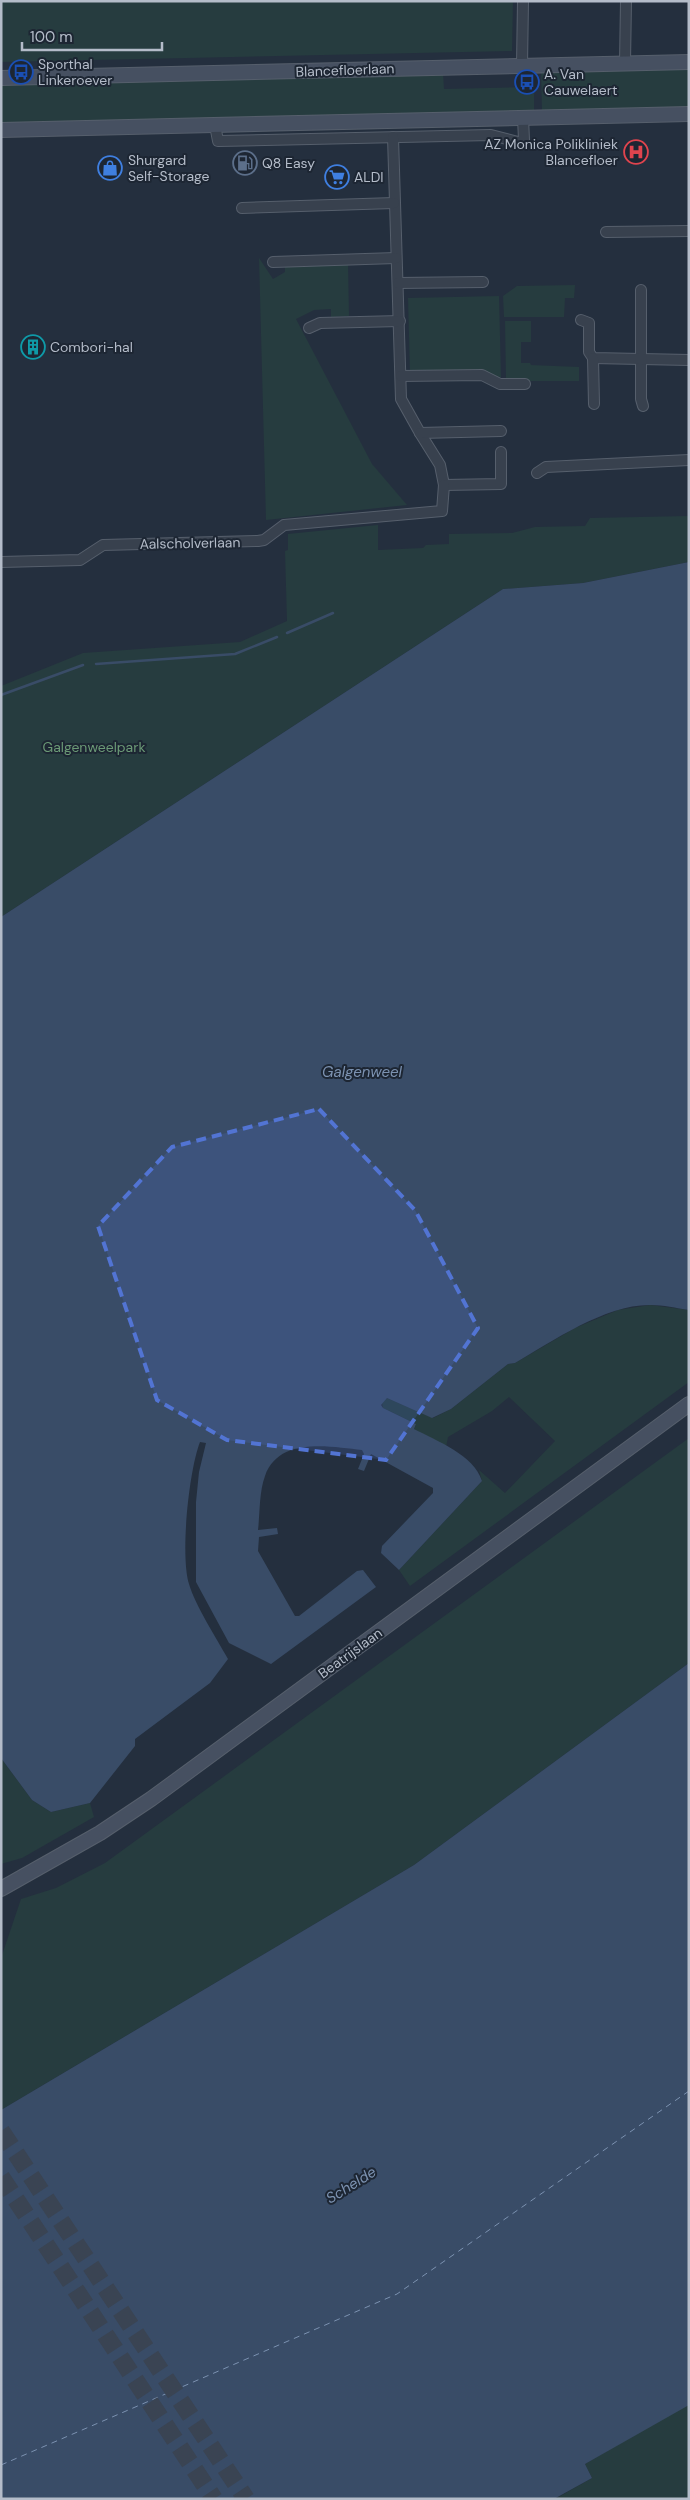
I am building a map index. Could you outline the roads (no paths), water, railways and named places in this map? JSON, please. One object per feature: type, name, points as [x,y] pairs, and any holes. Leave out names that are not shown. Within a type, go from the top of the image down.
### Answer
[{"type":"main road","name":"Blancefloerlaan","points":[[1,78],[689,62]]},
{"type":"main road","points":[[1,130],[689,114]]},
{"type":"main road","name":"Beatrijslaan","points":[[1,1889],[100,1833],[151,1799],[689,1404]]},
{"type":"street","points":[[522,65],[523,1]]},
{"type":"street","points":[[625,63],[626,1]]},
{"type":"street","points":[[215,125],[218,141],[491,135],[522,143],[524,140],[523,118]]},
{"type":"street","points":[[393,137],[401,399],[440,465],[444,485],[501,484],[502,452]]},
{"type":"street","points":[[242,208],[394,203]]},
{"type":"street","points":[[606,232],[689,232]]},
{"type":"street","points":[[273,262],[396,258]]},
{"type":"street","points":[[398,284],[483,282]]},
{"type":"street","points":[[641,290],[641,400],[643,406]]},
{"type":"street","points":[[581,320],[589,323],[589,352],[593,358],[594,404]]},
{"type":"street","points":[[309,328],[320,323],[400,321]]},
{"type":"street","points":[[593,358],[689,360]]},
{"type":"street","points":[[400,376],[482,375],[500,384],[525,384]]},
{"type":"street","points":[[420,433],[500,432]]},
{"type":"street","points":[[537,473],[546,467],[689,460]]},
{"type":"street","name":"Aalscholverlaan","points":[[1,562],[80,560],[103,545],[258,541],[264,540],[284,525],[442,511],[444,485]]},
{"type":"water","name":"Galgenweel","points":[[689,562],[689,1310],[656,1305],[634,1306],[598,1317],[580,1325],[515,1363],[508,1364],[451,1409],[432,1418],[387,1398],[381,1405],[383,1408],[416,1424],[414,1429],[463,1456],[478,1472],[482,1481],[399,1570],[381,1553],[382,1546],[433,1493],[433,1488],[371,1454],[364,1471],[358,1469],[364,1454],[362,1450],[321,1446],[307,1447],[294,1449],[272,1463],[263,1482],[258,1530],[277,1528],[278,1534],[259,1537],[258,1551],[295,1616],[299,1616],[357,1571],[363,1570],[376,1587],[271,1664],[229,1643],[196,1582],[196,1502],[199,1472],[206,1443],[200,1442],[189,1492],[185,1554],[186,1571],[196,1602],[228,1659],[210,1683],[135,1739],[135,1746],[90,1803],[51,1812],[32,1800],[1,1758],[1,917],[503,589],[583,583]]},
{"type":"water","name":"Schelde","points":[[689,1663],[689,2405],[585,2464],[592,2478],[554,2499],[1,2499],[1,2110],[414,1865]]},
{"type":"waterway","points":[[287,633],[333,613]]},
{"type":"waterway","points":[[96,664],[235,654],[277,637]]},
{"type":"waterway","points":[[1,695],[83,665]]},
{"type":"tunnel","points":[[1,2131],[246,2499]]},
{"type":"tunnel","points":[[1,2177],[214,2499]]},
{"type":"place","name":"Sporthal Linkeroever","points":[[21,72]]},
{"type":"place","name":"A. Van Cauwelaert","points":[[527,82]]},
{"type":"place","name":"AZ Monica Polikliniek Blancefloer","points":[[636,152]]},
{"type":"place","name":"Q8 Easy","points":[[245,163]]},
{"type":"place","name":"Shurgard Self-Storage","points":[[110,168]]},
{"type":"place","name":"ALDI","points":[[337,177]]},
{"type":"place","name":"Combori-hal","points":[[33,347]]},
{"type":"park label","name":"Galgenweelpark","points":[[94,747]]}]
